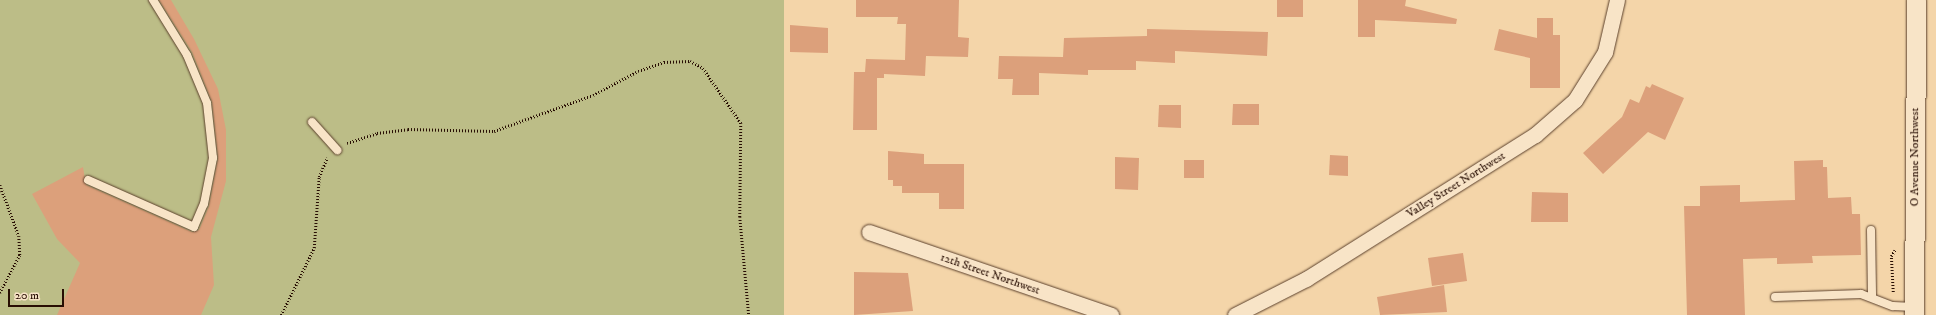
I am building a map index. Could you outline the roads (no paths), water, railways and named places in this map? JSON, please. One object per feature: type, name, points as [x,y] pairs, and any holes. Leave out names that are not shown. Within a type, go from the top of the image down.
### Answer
[{"type":"street","name":"Valley Street Northwest","points":[[1235,315],[1306,279],[1535,135],[1575,100],[1605,52],[1617,0]]},
{"type":"street","name":"O Avenue Northwest","points":[[1914,311],[1916,0]]},
{"type":"street","name":"12th Street Northwest","points":[[869,232],[1111,315]]},
{"type":"lane","points":[[88,180],[194,227],[204,204],[213,158],[207,103],[187,55],[153,0]]},
{"type":"lane","points":[[312,122],[337,150]]},
{"type":"lane","points":[[1871,230],[1872,296]]},
{"type":"lane","points":[[1775,297],[1872,296],[1893,306],[1914,311]]}]
